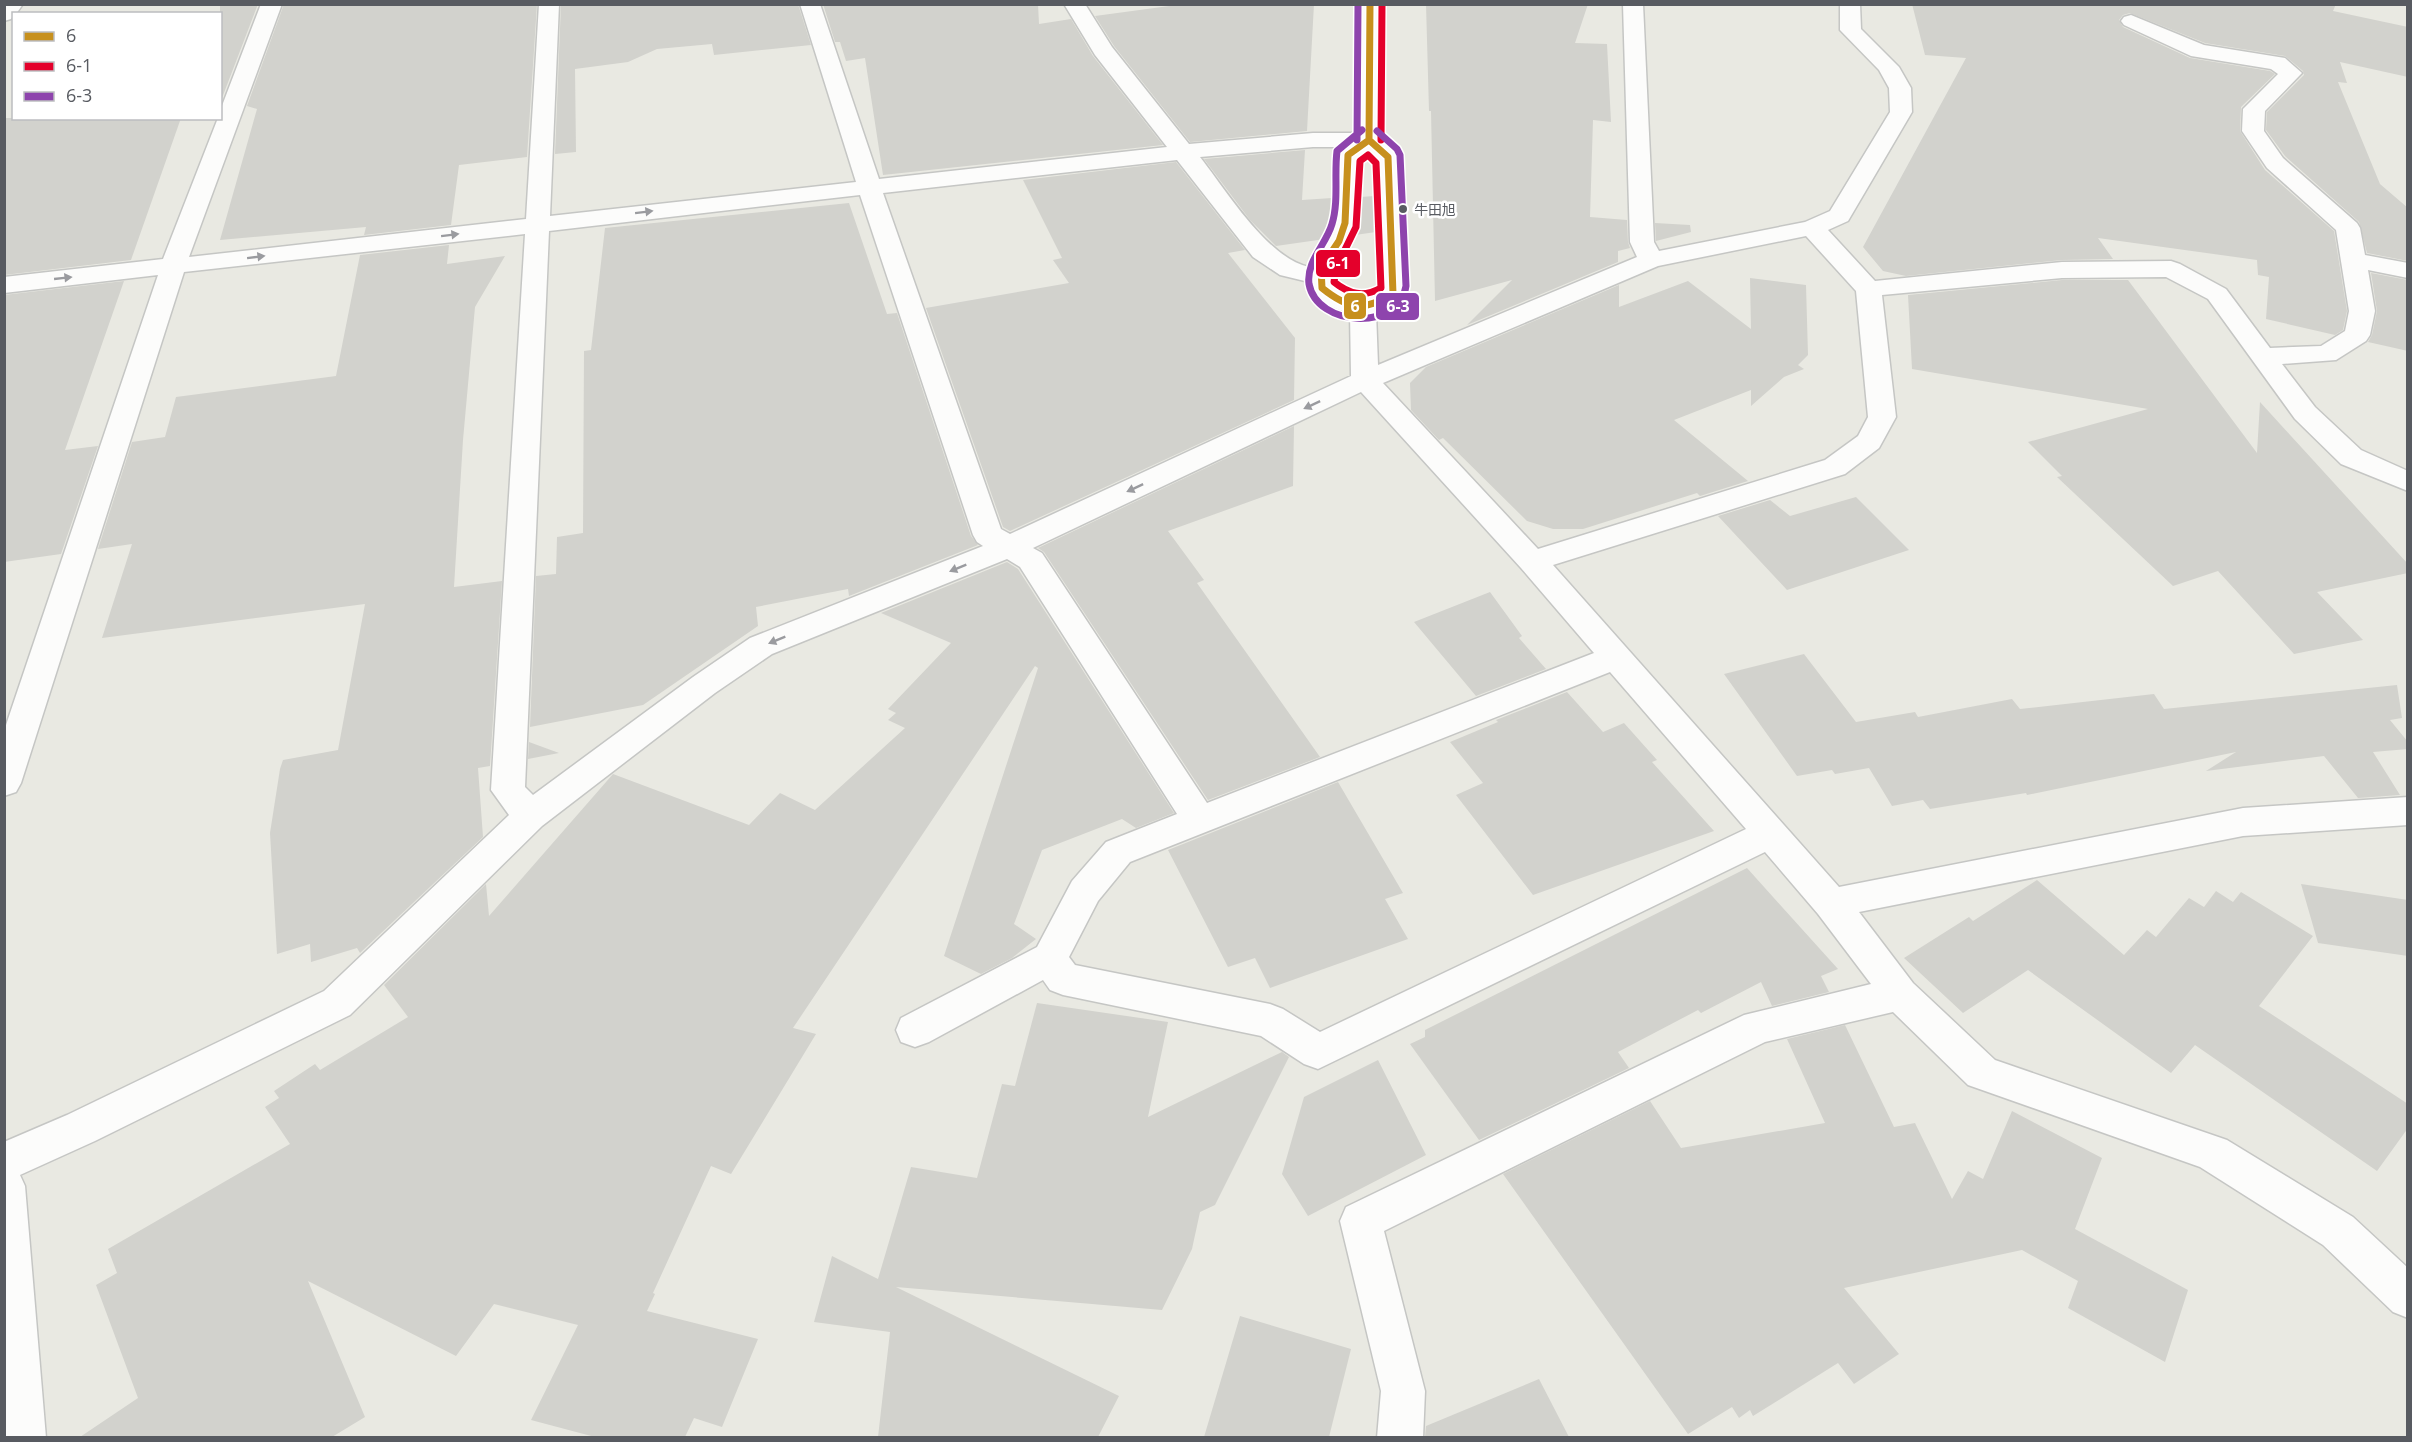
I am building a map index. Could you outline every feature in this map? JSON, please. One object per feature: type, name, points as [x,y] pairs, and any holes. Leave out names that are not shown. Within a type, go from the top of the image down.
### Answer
[{"type":"street","points":[[4,15],[13,4]]},
{"type":"street","points":[[4,783],[173,267],[272,4]]},
{"type":"street","points":[[530,816],[508,790],[549,4]]},
{"type":"street","points":[[810,4],[869,186],[988,535],[1031,560],[1200,821]]},
{"type":"street","points":[[1074,4],[1102,50],[1262,252],[1272,261],[1294,272],[1321,276]]},
{"type":"street","points":[[1369,141],[1370,4]]},
{"type":"street","points":[[1633,4],[1642,242],[1651,260]]},
{"type":"street","points":[[4,1162],[81,1128],[337,1003],[530,816],[704,685],[761,646],[1009,547],[1365,380],[1651,260],[1812,228],[1839,216],[1901,112],[1900,88],[1887,67],[1851,30],[1850,4]]},
{"type":"street","points":[[2131,21],[2199,51],[2277,63],[2290,73],[2254,109],[2253,130],[2275,163],[2348,228],[2362,311],[2358,335],[2327,354],[2263,356]]},
{"type":"street","points":[[4,285],[869,186],[1313,140],[1369,141],[1388,156],[1393,294],[1381,304],[1363,308],[1345,305],[1322,288],[1321,268],[1339,241],[1345,223],[1348,155],[1369,141]]},
{"type":"street","points":[[1532,561],[1836,467],[1869,442],[1882,417],[1869,289],[1812,228]]},
{"type":"street","points":[[2353,260],[2408,271]]},
{"type":"street","points":[[1869,289],[2062,270],[2171,269],[2217,294],[2305,413],[2351,457],[2408,482]]},
{"type":"street","points":[[1363,308],[1365,380],[1532,561],[1831,903],[1900,994],[1982,1073],[2213,1153],[2338,1231],[2408,1297]]},
{"type":"street","points":[[915,1030],[1050,958],[1085,891],[1119,852],[1616,657]]},
{"type":"street","points":[[1831,903],[2243,822],[2408,811]]},
{"type":"street","points":[[1050,958],[1063,979],[1270,1021],[1318,1052],[1770,834]]},
{"type":"street","points":[[1400,1437],[1403,1391],[1361,1221],[1758,1027],[1900,994]]},
{"type":"street","points":[[4,1186],[23,1437]]},
{"type":"building","points":[[220,4],[258,4],[222,98],[222,12],[220,12]]},
{"type":"building","points":[[284,4],[537,4],[527,157],[459,165],[451,225],[364,235],[366,227],[220,240],[257,109],[247,106]]},
{"type":"building","points":[[561,4],[798,4],[811,45],[714,55],[712,44],[657,49],[628,62],[575,69],[576,152],[555,154]]},
{"type":"building","points":[[823,4],[1038,4],[1039,24],[1071,19],[1093,56],[1163,145],[883,175],[865,58],[846,61],[840,42],[835,42]]},
{"type":"building","points":[[1184,4],[1314,4],[1307,131],[1190,142],[1114,46],[1095,16]]},
{"type":"building","points":[[1426,4],[1588,4],[1575,43],[1607,44],[1611,122],[1593,120],[1590,217],[1627,220],[1630,248],[1618,251],[1618,262],[1467,325],[1512,280],[1435,301]]},
{"type":"building","points":[[1912,4],[2336,4],[2333,11],[2408,27],[2408,77],[2340,62],[2347,83],[2338,82],[2380,184],[2408,208],[2408,261],[2367,253],[2359,222],[2285,156],[2266,130],[2267,112],[2304,75],[2303,71],[2285,56],[2205,43],[2130,13],[2123,15],[2119,20],[2123,27],[2190,58],[2270,71],[2275,74],[2241,107],[2240,131],[2265,170],[2334,231],[2347,311],[2343,330],[2335,335],[2266,319],[2269,277],[2258,275],[2257,260],[2098,238],[2113,259],[2062,260],[1906,276],[1883,271],[1863,247],[1966,58],[1925,55]]},
{"type":"building","points":[[4,118],[12,118],[12,120],[180,120],[131,260],[4,275]]},
{"type":"building","points":[[1305,150],[1302,200],[1332,198],[1331,223],[1325,239],[1276,246],[1250,220],[1204,159]]},
{"type":"building","points":[[1176,162],[1245,250],[1228,253],[1295,338],[1294,400],[1010,531],[1003,527],[926,308],[1069,283],[1053,260],[1062,258],[1023,180]]},
{"type":"building","points":[[1375,196],[1376,232],[1355,235],[1359,223],[1360,197]]},
{"type":"building","points":[[849,203],[887,314],[897,313],[971,536],[978,545],[849,596],[848,589],[756,607],[758,626],[643,705],[530,727],[536,576],[556,574],[557,537],[583,533],[584,351],[591,350],[605,228]]},
{"type":"building","points":[[1655,223],[1690,225],[1691,232],[1656,241]]},
{"type":"building","points":[[449,245],[447,264],[505,256],[475,307],[463,440],[454,587],[502,581],[490,766],[478,768],[483,837],[360,953],[357,948],[311,962],[310,944],[277,954],[270,833],[283,760],[338,750],[365,604],[102,638],[132,544],[98,549],[132,442],[165,437],[176,397],[336,376],[360,255]]},
{"type":"building","points":[[2371,273],[2408,280],[2408,351],[2368,342],[2372,335],[2377,311]]},
{"type":"building","points":[[1750,278],[1806,285],[1808,355],[1798,365],[1804,369],[1784,377],[1751,406],[1751,390],[1674,420],[1748,481],[1700,496],[1697,493],[1583,529],[1553,529],[1527,521],[1443,438],[1439,440],[1411,410],[1410,383],[1426,367],[1619,285],[1619,307],[1688,281],[1751,329]]},
{"type":"building","points":[[2062,280],[2128,280],[2257,453],[2260,402],[2408,564],[2408,573],[2317,592],[2363,640],[2294,654],[2218,571],[2173,586],[2057,477],[2062,476],[2028,442],[2148,409],[1912,369],[1908,295]]},
{"type":"building","points":[[124,281],[65,450],[98,446],[61,554],[4,562],[4,295]]},
{"type":"building","points":[[1294,426],[1293,486],[1168,531],[1204,580],[1197,583],[1320,757],[1208,800],[1044,552],[1038,548]]},
{"type":"building","points":[[1856,497],[1909,550],[1787,590],[1718,516],[1770,500],[1790,516]]},
{"type":"building","points":[[1007,562],[1018,569],[1174,813],[1136,828],[1122,819],[1042,850],[1014,924],[1036,939],[1012,958],[981,974],[944,956],[1038,668],[1035,666],[793,1028],[816,1034],[731,1174],[711,1166],[653,1293],[655,1294],[647,1311],[758,1339],[722,1427],[694,1418],[685,1437],[595,1437],[531,1420],[578,1325],[494,1304],[456,1356],[308,1281],[365,1417],[332,1437],[80,1437],[138,1398],[96,1285],[117,1273],[108,1249],[290,1144],[265,1107],[279,1098],[274,1091],[315,1064],[320,1070],[408,1017],[384,985],[486,884],[489,916],[613,774],[749,825],[780,793],[815,810],[905,728],[888,720],[896,713],[888,709],[951,643],[881,613]]},
{"type":"building","points":[[1490,592],[1522,636],[1519,638],[1546,669],[1476,696],[1414,622]]},
{"type":"building","points":[[1804,654],[1856,722],[1915,712],[1918,717],[2012,699],[2020,709],[2154,694],[2164,709],[2397,685],[2402,718],[2390,720],[2408,742],[2408,749],[2373,752],[2400,795],[2358,798],[2324,756],[2206,771],[2236,752],[2027,795],[2026,793],[1930,809],[1923,800],[1892,806],[1869,768],[1835,774],[1832,770],[1797,776],[1724,674]]},
{"type":"building","points":[[1567,692],[1603,732],[1624,723],[1657,760],[1652,762],[1714,831],[1533,895],[1456,795],[1483,783],[1450,742],[1498,722],[1496,720]]},
{"type":"building","points":[[529,742],[559,753],[528,759]]},
{"type":"building","points":[[1338,782],[1403,893],[1385,899],[1408,939],[1270,988],[1255,958],[1228,967],[1168,850]]},
{"type":"building","points":[[1747,868],[1838,969],[1821,976],[1829,992],[1772,1006],[1761,982],[1701,1013],[1698,1010],[1618,1052],[1629,1068],[1479,1140],[1410,1044],[1425,1037],[1425,1030]]},
{"type":"building","points":[[2037,880],[2124,955],[2147,930],[2156,937],[2189,898],[2204,907],[2216,891],[2233,902],[2241,892],[2313,936],[2259,1006],[2408,1104],[2408,1128],[2377,1171],[2195,1045],[2171,1073],[2028,970],[1963,1013],[1904,958],[1969,917],[1973,921]]},
{"type":"building","points":[[2301,884],[2408,900],[2408,956],[2318,943]]},
{"type":"building","points":[[1037,1003],[1168,1022],[1148,1117],[1282,1052],[1289,1057],[1215,1205],[1200,1212],[1192,1249],[1162,1310],[896,1287],[1119,1396],[1098,1437],[878,1437],[890,1332],[814,1322],[832,1256],[878,1279],[911,1167],[977,1178],[1002,1084],[1015,1086]]},
{"type":"building","points":[[1845,1025],[1894,1127],[1915,1123],[1952,1199],[1968,1171],[1983,1179],[2012,1111],[2102,1158],[2075,1229],[2188,1290],[2165,1362],[2068,1308],[2078,1281],[2022,1250],[1844,1288],[1899,1354],[1854,1384],[1838,1363],[1753,1416],[1750,1410],[1739,1418],[1732,1407],[1688,1434],[1503,1174],[1650,1101],[1681,1148],[1825,1123],[1787,1039]]},
{"type":"building","points":[[1378,1060],[1426,1155],[1308,1216],[1282,1174],[1304,1097]]},
{"type":"building","points":[[1240,1316],[1351,1349],[1329,1437],[1204,1437]]},
{"type":"building","points":[[1539,1379],[1569,1437],[1425,1437],[1426,1426]]},
{"type":"transit line","name":"6-3","points":[[1357,140],[1358,4]]},
{"type":"transit line","name":"6","points":[[1369,140],[1370,4]]},
{"type":"transit line","name":"6-1","points":[[1381,140],[1382,4]]},
{"type":"transit line","name":"6-3","points":[[1362,130],[1337,151],[1336,197],[1332,224],[1309,272],[1311,291],[1316,300],[1337,313],[1354,318],[1380,316],[1395,309],[1404,297],[1406,286],[1400,155],[1397,149],[1377,131]]},
{"type":"transit line","name":"6","points":[[1369,140],[1388,157],[1393,294],[1374,304],[1356,306],[1340,301],[1322,288],[1321,268],[1339,241],[1345,223],[1348,155],[1369,140]]},
{"type":"transit line","name":"6-1","points":[[1368,155],[1376,163],[1381,288],[1369,294],[1357,294],[1345,290],[1334,282],[1334,275],[1356,227],[1360,161],[1368,155]]},
{"type":"place","name":"牛田旭","points":[[1403,209]]}]
